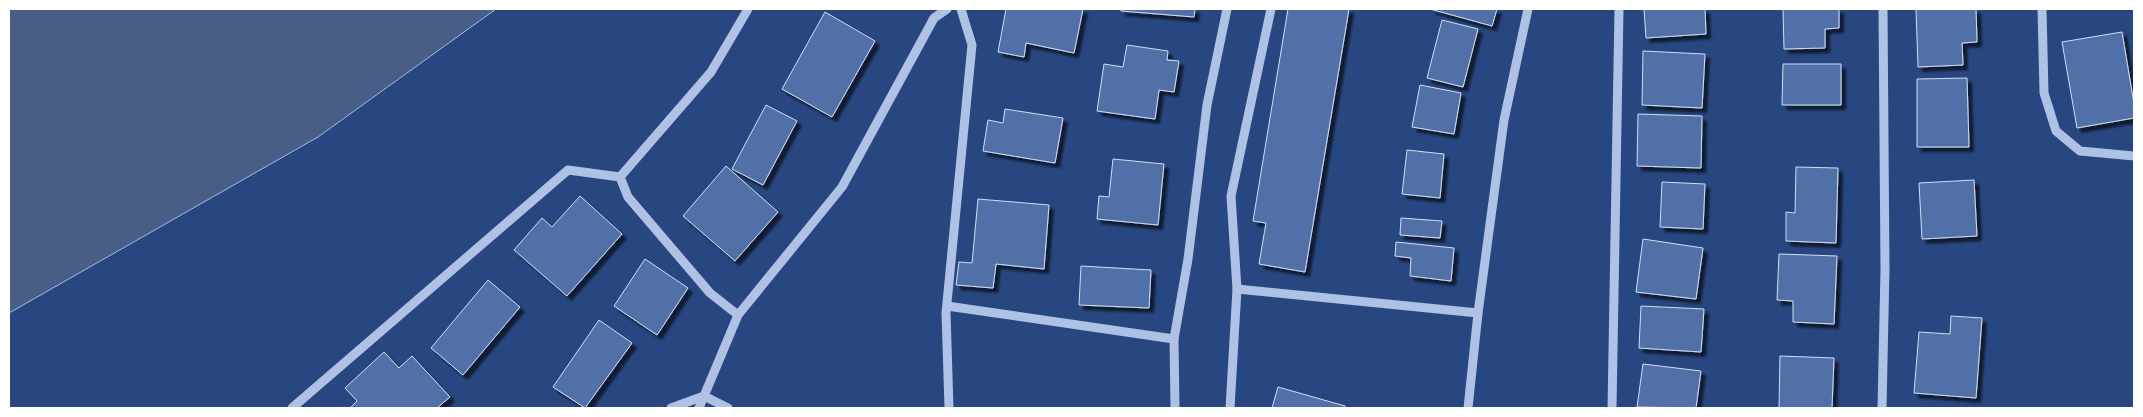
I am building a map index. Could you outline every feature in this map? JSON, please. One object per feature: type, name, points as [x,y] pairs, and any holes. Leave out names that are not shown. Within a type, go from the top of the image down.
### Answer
[{"type":"street","points":[[620,177],[710,72],[748,9]]},
{"type":"street","points":[[699,408],[738,314],[842,187],[934,18],[947,9]]},
{"type":"street","points":[[948,408],[947,306],[972,45],[961,9]]},
{"type":"street","points":[[1175,408],[1174,339],[1188,258],[1206,105],[1228,9]]},
{"type":"street","points":[[1230,408],[1237,290],[1231,196],[1271,9]]},
{"type":"street","points":[[1468,408],[1478,313],[1504,120],[1528,9]]},
{"type":"street","points":[[1612,408],[1619,9]]},
{"type":"street","points":[[1882,408],[1885,269],[1883,9]]},
{"type":"street","points":[[2042,9],[2044,92],[2056,131],[2080,151],[2134,156]]},
{"type":"street","points":[[292,408],[568,170],[620,177]]},
{"type":"street","points":[[620,177],[628,197],[710,293],[738,314]]},
{"type":"street","points":[[1237,290],[1478,313]]},
{"type":"street","points":[[947,306],[1174,339]]},
{"type":"street","points":[[671,408],[704,396],[728,408]]},
{"type":"water","points":[[9,9],[496,9],[318,137],[9,313]]},
{"type":"building","points":[[1006,9],[1083,9],[1074,53],[1026,43],[1024,57],[998,52]]},
{"type":"building","points":[[1121,9],[1195,9],[1194,17],[1121,11]]},
{"type":"building","points":[[1288,9],[1349,9],[1305,272],[1259,264],[1266,223],[1253,221]]},
{"type":"building","points":[[1430,9],[1497,9],[1492,26]]},
{"type":"building","points":[[1644,9],[1705,9],[1706,34],[1646,38]]},
{"type":"building","points":[[1783,9],[1839,9],[1839,28],[1825,29],[1825,48],[1784,49]]},
{"type":"building","points":[[1916,9],[1976,9],[1977,42],[1962,43],[1963,65],[1918,67]]},
{"type":"building","points":[[825,12],[875,41],[832,117],[782,89]]},
{"type":"building","points":[[1442,20],[1478,29],[1463,87],[1427,78]]},
{"type":"building","points":[[2122,32],[2134,104],[2134,118],[2077,128],[2062,42]]},
{"type":"building","points":[[1127,45],[1168,51],[1167,60],[1179,61],[1174,92],[1159,90],[1155,119],[1097,111],[1104,64],[1123,67]]},
{"type":"building","points":[[1643,51],[1705,54],[1702,108],[1642,105]]},
{"type":"building","points":[[1783,64],[1841,64],[1841,105],[1782,105]]},
{"type":"building","points":[[1967,78],[1969,147],[1917,147],[1917,79]]},
{"type":"building","points":[[1420,85],[1461,93],[1454,134],[1412,127]]},
{"type":"building","points":[[766,105],[797,121],[763,185],[732,169]]},
{"type":"building","points":[[1005,109],[1063,118],[1055,163],[983,151],[988,120],[1003,123]]},
{"type":"building","points":[[1638,114],[1702,116],[1701,168],[1637,166]]},
{"type":"building","points":[[1407,150],[1444,154],[1440,198],[1402,194]]},
{"type":"building","points":[[1113,159],[1164,164],[1158,225],[1097,219],[1099,196],[1109,197]]},
{"type":"building","points":[[726,166],[778,212],[735,261],[683,216]]},
{"type":"building","points":[[1796,167],[1838,168],[1836,243],[1786,241],[1786,212],[1795,213]]},
{"type":"building","points":[[1974,180],[1977,236],[1922,239],[1919,183]]},
{"type":"building","points":[[1662,182],[1705,184],[1703,229],[1660,227]]},
{"type":"building","points":[[580,196],[622,234],[567,296],[514,250],[542,218],[552,227]]},
{"type":"building","points":[[978,199],[1049,205],[1044,269],[996,264],[993,288],[956,285],[959,262],[972,263]]},
{"type":"building","points":[[1401,218],[1442,221],[1440,238],[1400,235]]},
{"type":"building","points":[[1643,239],[1703,248],[1696,299],[1636,292]]},
{"type":"building","points":[[1396,242],[1454,248],[1451,281],[1410,276],[1411,258],[1395,256]]},
{"type":"building","points":[[1779,254],[1837,256],[1834,324],[1793,322],[1793,301],[1777,300]]},
{"type":"building","points":[[645,259],[688,288],[657,335],[614,306]]},
{"type":"building","points":[[1081,266],[1151,270],[1149,308],[1079,305]]},
{"type":"building","points":[[488,280],[520,307],[463,375],[431,348]]},
{"type":"building","points":[[1641,306],[1704,309],[1701,352],[1639,348]]},
{"type":"building","points":[[1951,316],[1982,318],[1976,398],[1914,393],[1919,332],[1950,334]]},
{"type":"building","points":[[599,320],[632,343],[585,408],[553,387]]},
{"type":"building","points":[[384,352],[399,368],[412,356],[450,397],[437,408],[350,408],[357,401],[345,388]]},
{"type":"building","points":[[1780,356],[1834,358],[1832,408],[1779,408]]},
{"type":"building","points":[[1643,364],[1701,371],[1696,408],[1637,407]]},
{"type":"building","points":[[1278,387],[1345,406],[1345,408],[1272,408]]}]
